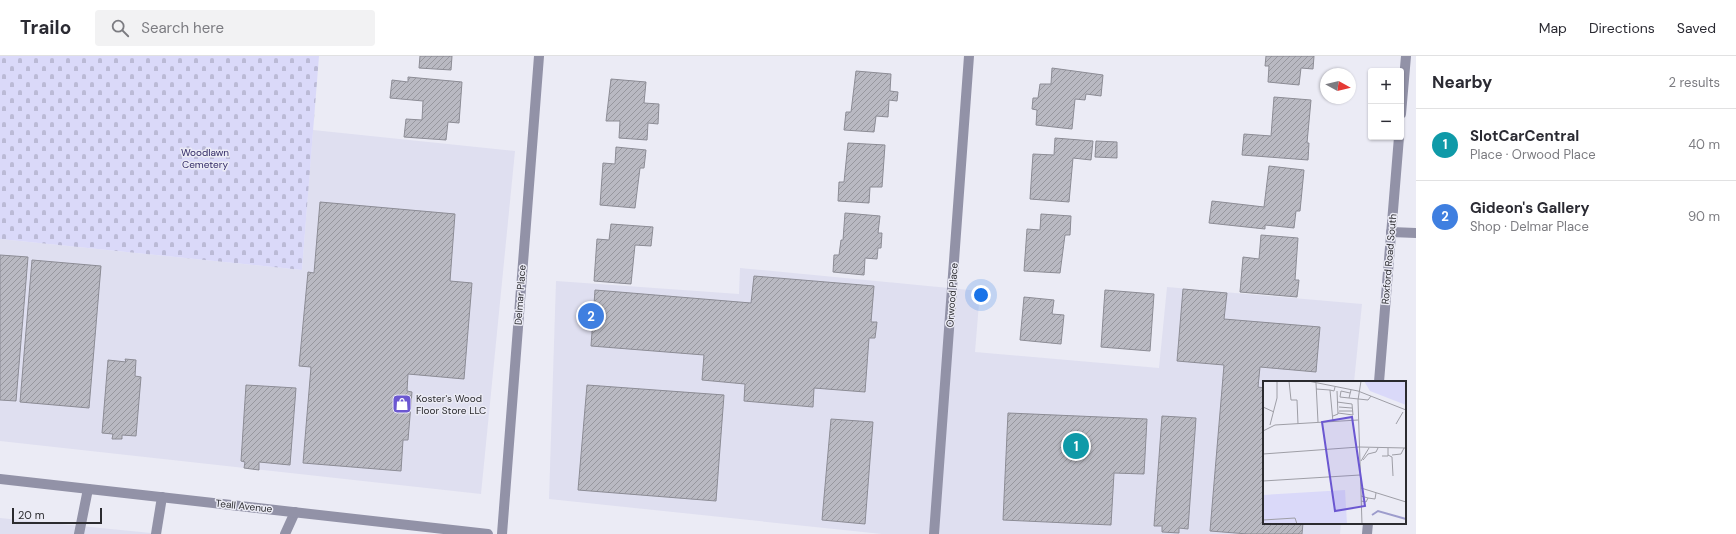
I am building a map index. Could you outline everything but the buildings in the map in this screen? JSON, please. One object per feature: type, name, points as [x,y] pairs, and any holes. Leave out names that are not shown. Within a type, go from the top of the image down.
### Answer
[{"type":"street","name":"Delmar Place","points":[[502,534],[539,56]]},
{"type":"street","name":"Orwood Place","points":[[934,534],[969,56]]},
{"type":"street","points":[[1402,104],[1406,56]]},
{"type":"street","name":"Roxford Road South","points":[[1379,381],[1399,140]]},
{"type":"street","points":[[1391,232],[1416,232]]},
{"type":"street","name":"Teall Avenue","points":[[0,479],[488,534]]},
{"type":"street","points":[[78,534],[88,489]]},
{"type":"street","points":[[156,534],[162,497]]},
{"type":"street","points":[[285,534],[295,512]]},
{"type":"street","points":[[1367,534],[1368,524]]},
{"type":"shaded area","points":[[313,130],[515,151],[481,494],[0,441],[0,239],[302,270]]},
{"type":"shaded area","points":[[740,268],[980,291],[975,352],[1159,368],[1167,287],[1362,304],[1354,381],[1263,381],[1263,524],[1341,524],[1340,534],[882,534],[549,499],[556,281],[739,294]]},
{"type":"shaded area","points":[[0,518],[161,534],[0,534]]},
{"type":"green space","name":"Woodlawn Cemetery","points":[[0,56],[319,56],[302,270],[0,239]]},
{"type":"place","name":"Gideon's Gallery","points":[[591,316]]},
{"type":"place","name":"Koster's Wood Floor Store LLC","points":[[402,404]]},
{"type":"place","name":"SlotCarCentral","points":[[1076,446]]}]
